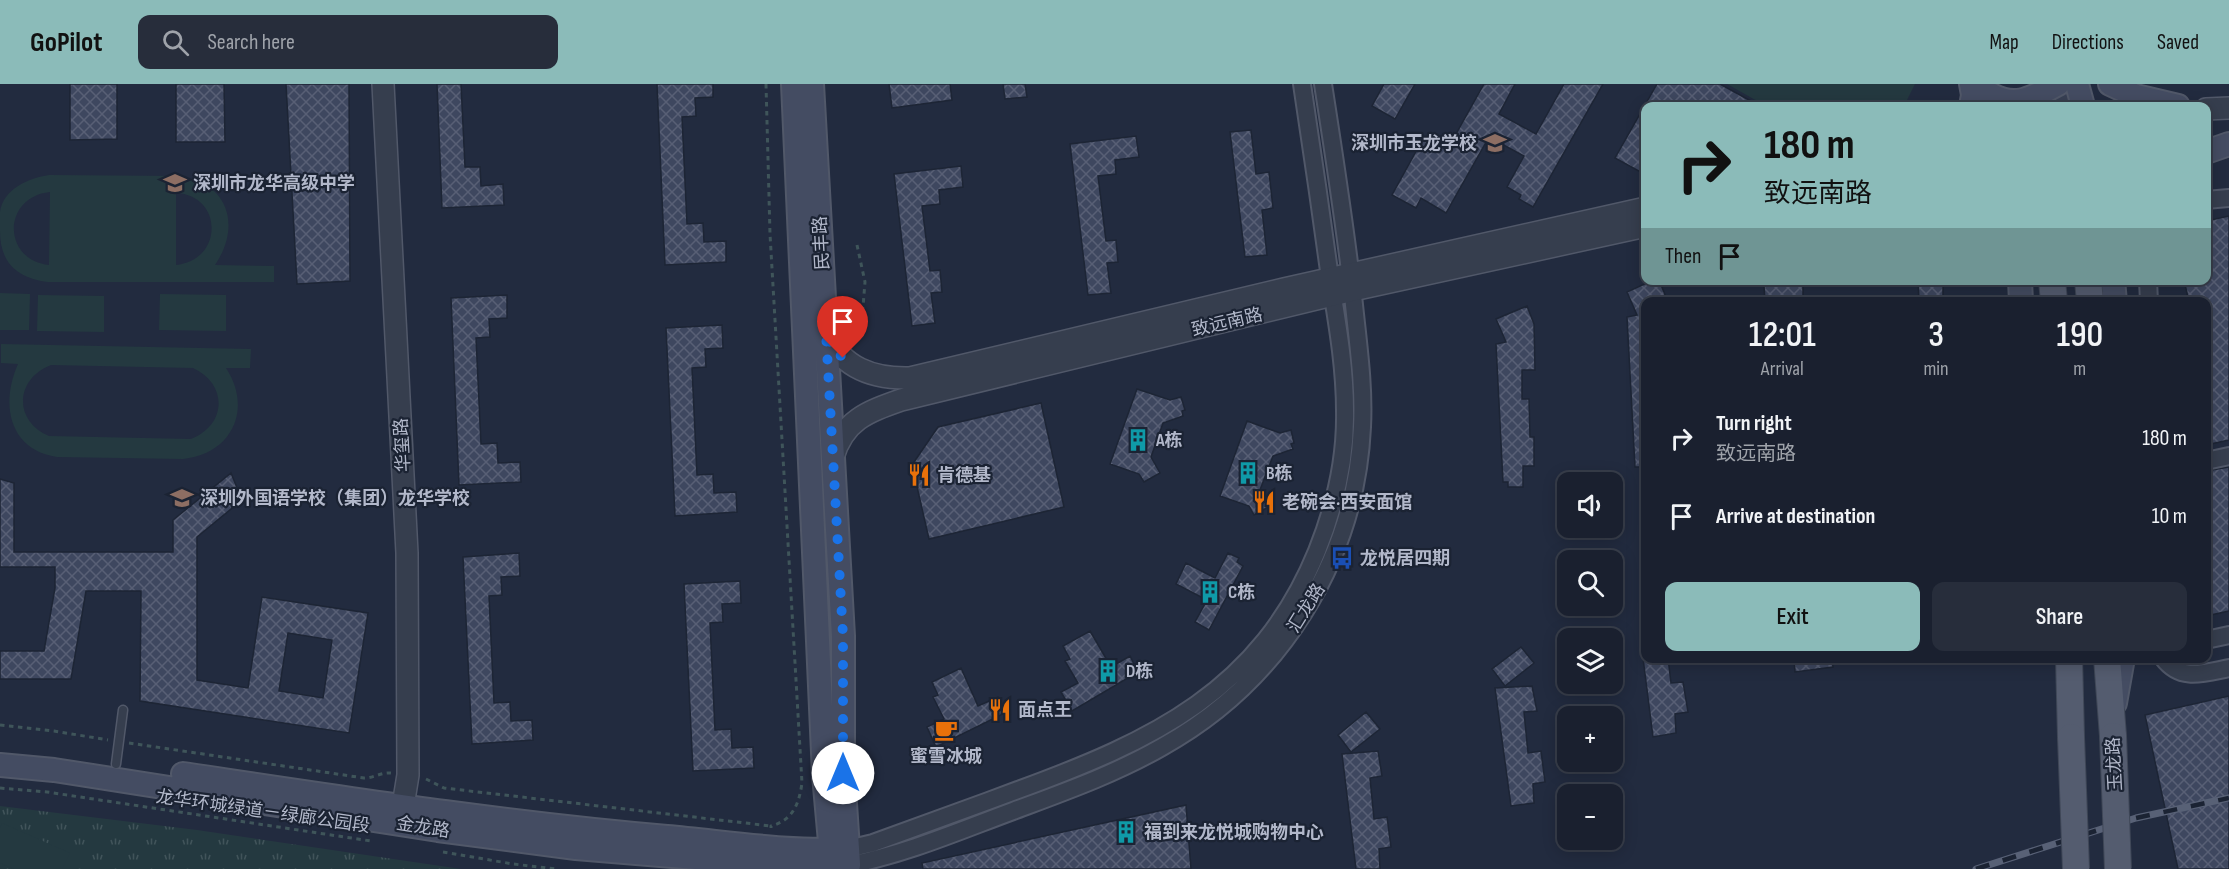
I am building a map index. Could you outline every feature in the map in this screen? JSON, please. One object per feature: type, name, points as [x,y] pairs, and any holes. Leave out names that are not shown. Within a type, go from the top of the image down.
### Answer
[{"type":"main road","name":"民丰路","points":[[793,84],[824,775],[840,861]]},
{"type":"main road","name":"民丰路","points":[[812,84],[843,636],[843,773],[840,861]]},
{"type":"main road","points":[[1981,95],[2006,102],[2026,99],[2058,84]]},
{"type":"main road","points":[[2077,84],[2082,102]]},
{"type":"main road","points":[[2110,84],[2136,96],[2161,102]]},
{"type":"main road","points":[[2211,150],[2229,144]]},
{"type":"main road","points":[[2056,663],[2071,725]]},
{"type":"main road","points":[[2069,663],[2076,869]]},
{"type":"main road","name":"玉龙路","points":[[2107,663],[2118,869]]},
{"type":"main road","points":[[2112,729],[2122,663]]},
{"type":"main road","name":"金龙路","points":[[0,749],[575,829],[840,861]]},
{"type":"main road","name":"金龙路","points":[[0,765],[54,770],[438,830],[576,848],[756,863],[840,861]]},
{"type":"street","name":"华玺路","points":[[382,84],[407,553],[408,775],[403,806]]},
{"type":"street","name":"汇龙路","points":[[840,861],[903,852],[1101,778],[1165,746],[1224,705],[1253,679],[1293,630],[1328,572],[1340,542],[1355,484],[1362,427],[1362,399],[1302,84]]},
{"type":"street","name":"汇龙路","points":[[1323,84],[1347,234],[1342,285]]},
{"type":"street","points":[[2211,108],[2229,108]]},
{"type":"street","points":[[2211,145],[2229,144]]},
{"type":"street","points":[[2211,200],[2229,198]]},
{"type":"street","name":"致远南路","points":[[833,457],[837,445],[852,424],[862,416],[901,400],[1641,209]]},
{"type":"street","name":"致远南路","points":[[826,333],[832,347],[857,367],[873,374],[892,378],[910,378],[1342,285],[1641,227]]},
{"type":"street","points":[[2211,460],[2229,456]]},
{"type":"street","points":[[2211,639],[2229,635]]},
{"type":"street","points":[[2167,663],[2171,669],[2184,674],[2199,674],[2229,668]]},
{"type":"lane","points":[[116,764],[123,710]]},
{"type":"path","points":[[421,778],[444,788],[771,826],[781,823],[792,814],[802,783],[770,246],[766,84]]},
{"type":"path","points":[[857,245],[866,282],[861,332]]},
{"type":"path","points":[[0,725],[110,740]]},
{"type":"path","points":[[127,743],[364,778],[372,778],[384,772],[392,773]]},
{"type":"path","name":"龙华环城绿道－绿廊公园段","points":[[0,788],[47,792],[377,842]]},
{"type":"path","points":[[771,826],[771,836]]},
{"type":"path","points":[[435,850],[513,864],[557,869]]},
{"type":"green space","points":[[1727,84],[1915,84],[1906,102],[1759,102]]},
{"type":"green space","points":[[49,175],[178,176],[195,180],[209,187],[219,196],[225,208],[228,235],[215,265],[274,266],[274,282],[48,282],[27,277],[12,267],[3,252],[0,212],[6,197],[12,191],[25,182]],"holes":[[[50,192],[49,264],[49,265],[34,261],[23,252],[16,241],[14,228],[16,216],[23,205],[34,196]],[[176,193],[191,196],[203,204],[212,228],[203,252],[192,261],[176,265]]]},
{"type":"green space","points":[[0,293],[30,294],[29,330],[0,330]]},
{"type":"green space","points":[[160,294],[226,295],[226,331],[159,330]]},
{"type":"green space","points":[[38,295],[104,296],[104,332],[37,331]]},
{"type":"green space","points":[[1,344],[251,349],[250,368],[226,368],[234,383],[238,399],[233,427],[225,439],[214,448],[200,455],[183,459],[57,457],[41,453],[28,445],[19,435],[13,423],[10,394],[18,364],[1,363]],"holes":[[[51,365],[193,368],[213,384],[219,404],[217,415],[211,424],[203,433],[191,439],[49,436],[37,429],[29,421],[24,411],[23,400],[30,380],[39,371]]]},
{"type":"green space","points":[[0,806],[197,830],[461,869],[0,869]]},
{"type":"green space","points":[[2,823],[70,853],[62,869],[14,869],[0,863]]},
{"type":"building","points":[[70,84],[117,84],[117,139],[70,140]]},
{"type":"building","points":[[176,84],[224,84],[225,142],[176,142]]},
{"type":"building","points":[[286,84],[349,84],[350,281],[297,284]]},
{"type":"building","points":[[437,84],[461,84],[465,167],[480,167],[481,186],[503,184],[504,205],[442,208]]},
{"type":"building","points":[[657,84],[713,84],[713,97],[695,98],[696,116],[682,117],[687,224],[703,223],[704,242],[726,241],[726,262],[665,265]]},
{"type":"building","points":[[889,84],[950,84],[952,100],[892,108]]},
{"type":"building","points":[[1003,84],[1025,84],[1027,97],[1005,99]]},
{"type":"building","points":[[1384,84],[1415,84],[1395,119],[1372,106]]},
{"type":"building","points":[[1484,84],[1515,84],[1499,114],[1536,134],[1564,84],[1603,84],[1533,207],[1519,199],[1521,195],[1507,187],[1524,156],[1489,137],[1446,213],[1421,198],[1416,208],[1392,195],[1424,137],[1447,150]]},
{"type":"building","points":[[1657,84],[1720,84],[1753,102],[1647,102]]},
{"type":"building","points":[[1641,112],[1641,172],[1615,158]]},
{"type":"building","points":[[1251,130],[1256,174],[1269,172],[1273,208],[1262,210],[1267,255],[1245,257],[1230,132]]},
{"type":"building","points":[[1136,136],[1139,157],[1115,160],[1116,174],[1098,176],[1106,241],[1116,240],[1118,262],[1107,263],[1111,293],[1088,295],[1070,144]]},
{"type":"building","points":[[961,166],[963,187],[939,190],[940,204],[922,206],[930,271],[940,270],[942,292],[931,293],[935,323],[912,326],[894,174]]},
{"type":"building","points":[[2229,216],[2229,440],[2211,444],[2211,297],[2188,297],[2185,285],[2211,285],[2211,220]]},
{"type":"building","points":[[1642,285],[1661,285],[1666,297],[1641,297],[1641,467],[1635,467],[1627,317],[1637,315],[1627,292]]},
{"type":"building","points":[[1803,285],[1803,297],[1765,297],[1764,286]]},
{"type":"building","points":[[1918,285],[1943,285],[1943,297],[1919,297]]},
{"type":"building","points":[[507,295],[507,318],[489,319],[490,337],[476,338],[481,444],[497,443],[498,463],[520,462],[521,482],[459,485],[451,298]]},
{"type":"building","points":[[1527,306],[1534,324],[1535,370],[1522,370],[1522,399],[1529,399],[1530,437],[1534,437],[1534,466],[1523,466],[1523,487],[1508,487],[1508,482],[1503,482],[1496,344],[1506,342],[1496,319]]},
{"type":"building","points":[[722,325],[723,348],[705,349],[706,367],[692,368],[697,475],[713,474],[714,493],[736,492],[737,512],[675,516],[666,328]]},
{"type":"building","name":"A栋","points":[[1137,389],[1170,400],[1181,397],[1185,410],[1182,411],[1183,416],[1163,423],[1151,457],[1160,473],[1144,482],[1139,474],[1110,464]]},
{"type":"building","points":[[1041,403],[1064,507],[929,539],[912,465],[938,427]]},
{"type":"building","name":"B栋","points":[[1247,421],[1280,433],[1291,430],[1294,443],[1291,444],[1293,449],[1273,456],[1260,490],[1270,506],[1254,515],[1249,506],[1220,496]]},
{"type":"building","points":[[2229,467],[2229,611],[2211,615],[2211,470]]},
{"type":"building","points":[[231,473],[242,500],[197,537],[197,680],[248,688],[262,597],[368,613],[349,733],[140,701],[141,591],[86,591],[71,679],[0,679],[0,651],[44,651],[55,588],[55,567],[0,567],[0,479],[14,483],[14,552],[173,552],[173,520]],"holes":[[[288,633],[332,640],[323,698],[279,691]]]},
{"type":"building","points":[[519,553],[520,576],[501,577],[502,595],[489,596],[494,703],[510,702],[511,721],[532,720],[533,740],[472,744],[463,557]]},
{"type":"building","name":"C栋","points":[[1228,553],[1239,558],[1237,562],[1243,566],[1209,630],[1195,622],[1207,600],[1176,584],[1186,563],[1215,578]]},
{"type":"building","points":[[740,581],[741,603],[722,604],[723,622],[710,623],[715,730],[731,729],[732,748],[753,747],[754,768],[693,771],[684,584]]},
{"type":"building","name":"D栋","points":[[1090,631],[1111,667],[1130,656],[1138,672],[1072,711],[1061,692],[1078,683],[1065,661],[1070,659],[1063,646]]},
{"type":"building","points":[[1521,647],[1534,663],[1505,686],[1492,669]]},
{"type":"building","points":[[1644,663],[1669,663],[1671,683],[1683,682],[1688,712],[1675,714],[1676,733],[1653,737]]},
{"type":"building","points":[[1794,663],[1833,663],[1833,667],[1795,672]]},
{"type":"building","points":[[961,668],[978,706],[998,697],[1005,713],[936,747],[927,727],[944,719],[933,697],[938,695],[932,682]]},
{"type":"building","points":[[1532,686],[1537,711],[1524,712],[1528,753],[1541,751],[1545,782],[1533,784],[1534,803],[1511,806],[1495,688]]},
{"type":"building","points":[[2229,696],[2229,869],[2178,869],[2145,715]]},
{"type":"building","points":[[1366,712],[1380,729],[1351,752],[1338,735]]},
{"type":"building","points":[[1378,751],[1382,776],[1370,778],[1374,819],[1387,817],[1391,847],[1379,849],[1380,869],[1356,869],[1342,754]]},
{"type":"building","name":"福到来龙悦城购物中心","points":[[1186,805],[1191,869],[923,869],[922,863]]},
{"type":"tunnel","points":[[2051,84],[2058,102]]},
{"type":"railway","points":[[1976,869],[2136,818],[2229,798]]},
{"type":"place","name":"深圳市玉龙学校","points":[[1495,143]]},
{"type":"place","name":"深圳市龙华高级中学","points":[[175,183]]},
{"type":"place","name":"A栋","points":[[1138,440]]},
{"type":"place","name":"B栋","points":[[1248,473]]},
{"type":"place","name":"肯德基","points":[[919,475]]},
{"type":"place","name":"深圳外国语学校（集团）龙华学校","points":[[182,498]]},
{"type":"place","name":"老碗会·西安面馆","points":[[1264,502]]},
{"type":"place","name":"龙悦居四期","points":[[1342,558]]},
{"type":"place","name":"C栋","points":[[1210,592]]},
{"type":"place","name":"D栋","points":[[1108,671]]},
{"type":"place","name":"面点王","points":[[1000,710]]},
{"type":"place","name":"蜜雪冰城","points":[[946,730]]},
{"type":"place","name":"福到来龙悦城购物中心","points":[[1126,832]]},
{"type":"route","points":[[843,358],[832,347],[826,333],[843,636],[843,773]]}]
